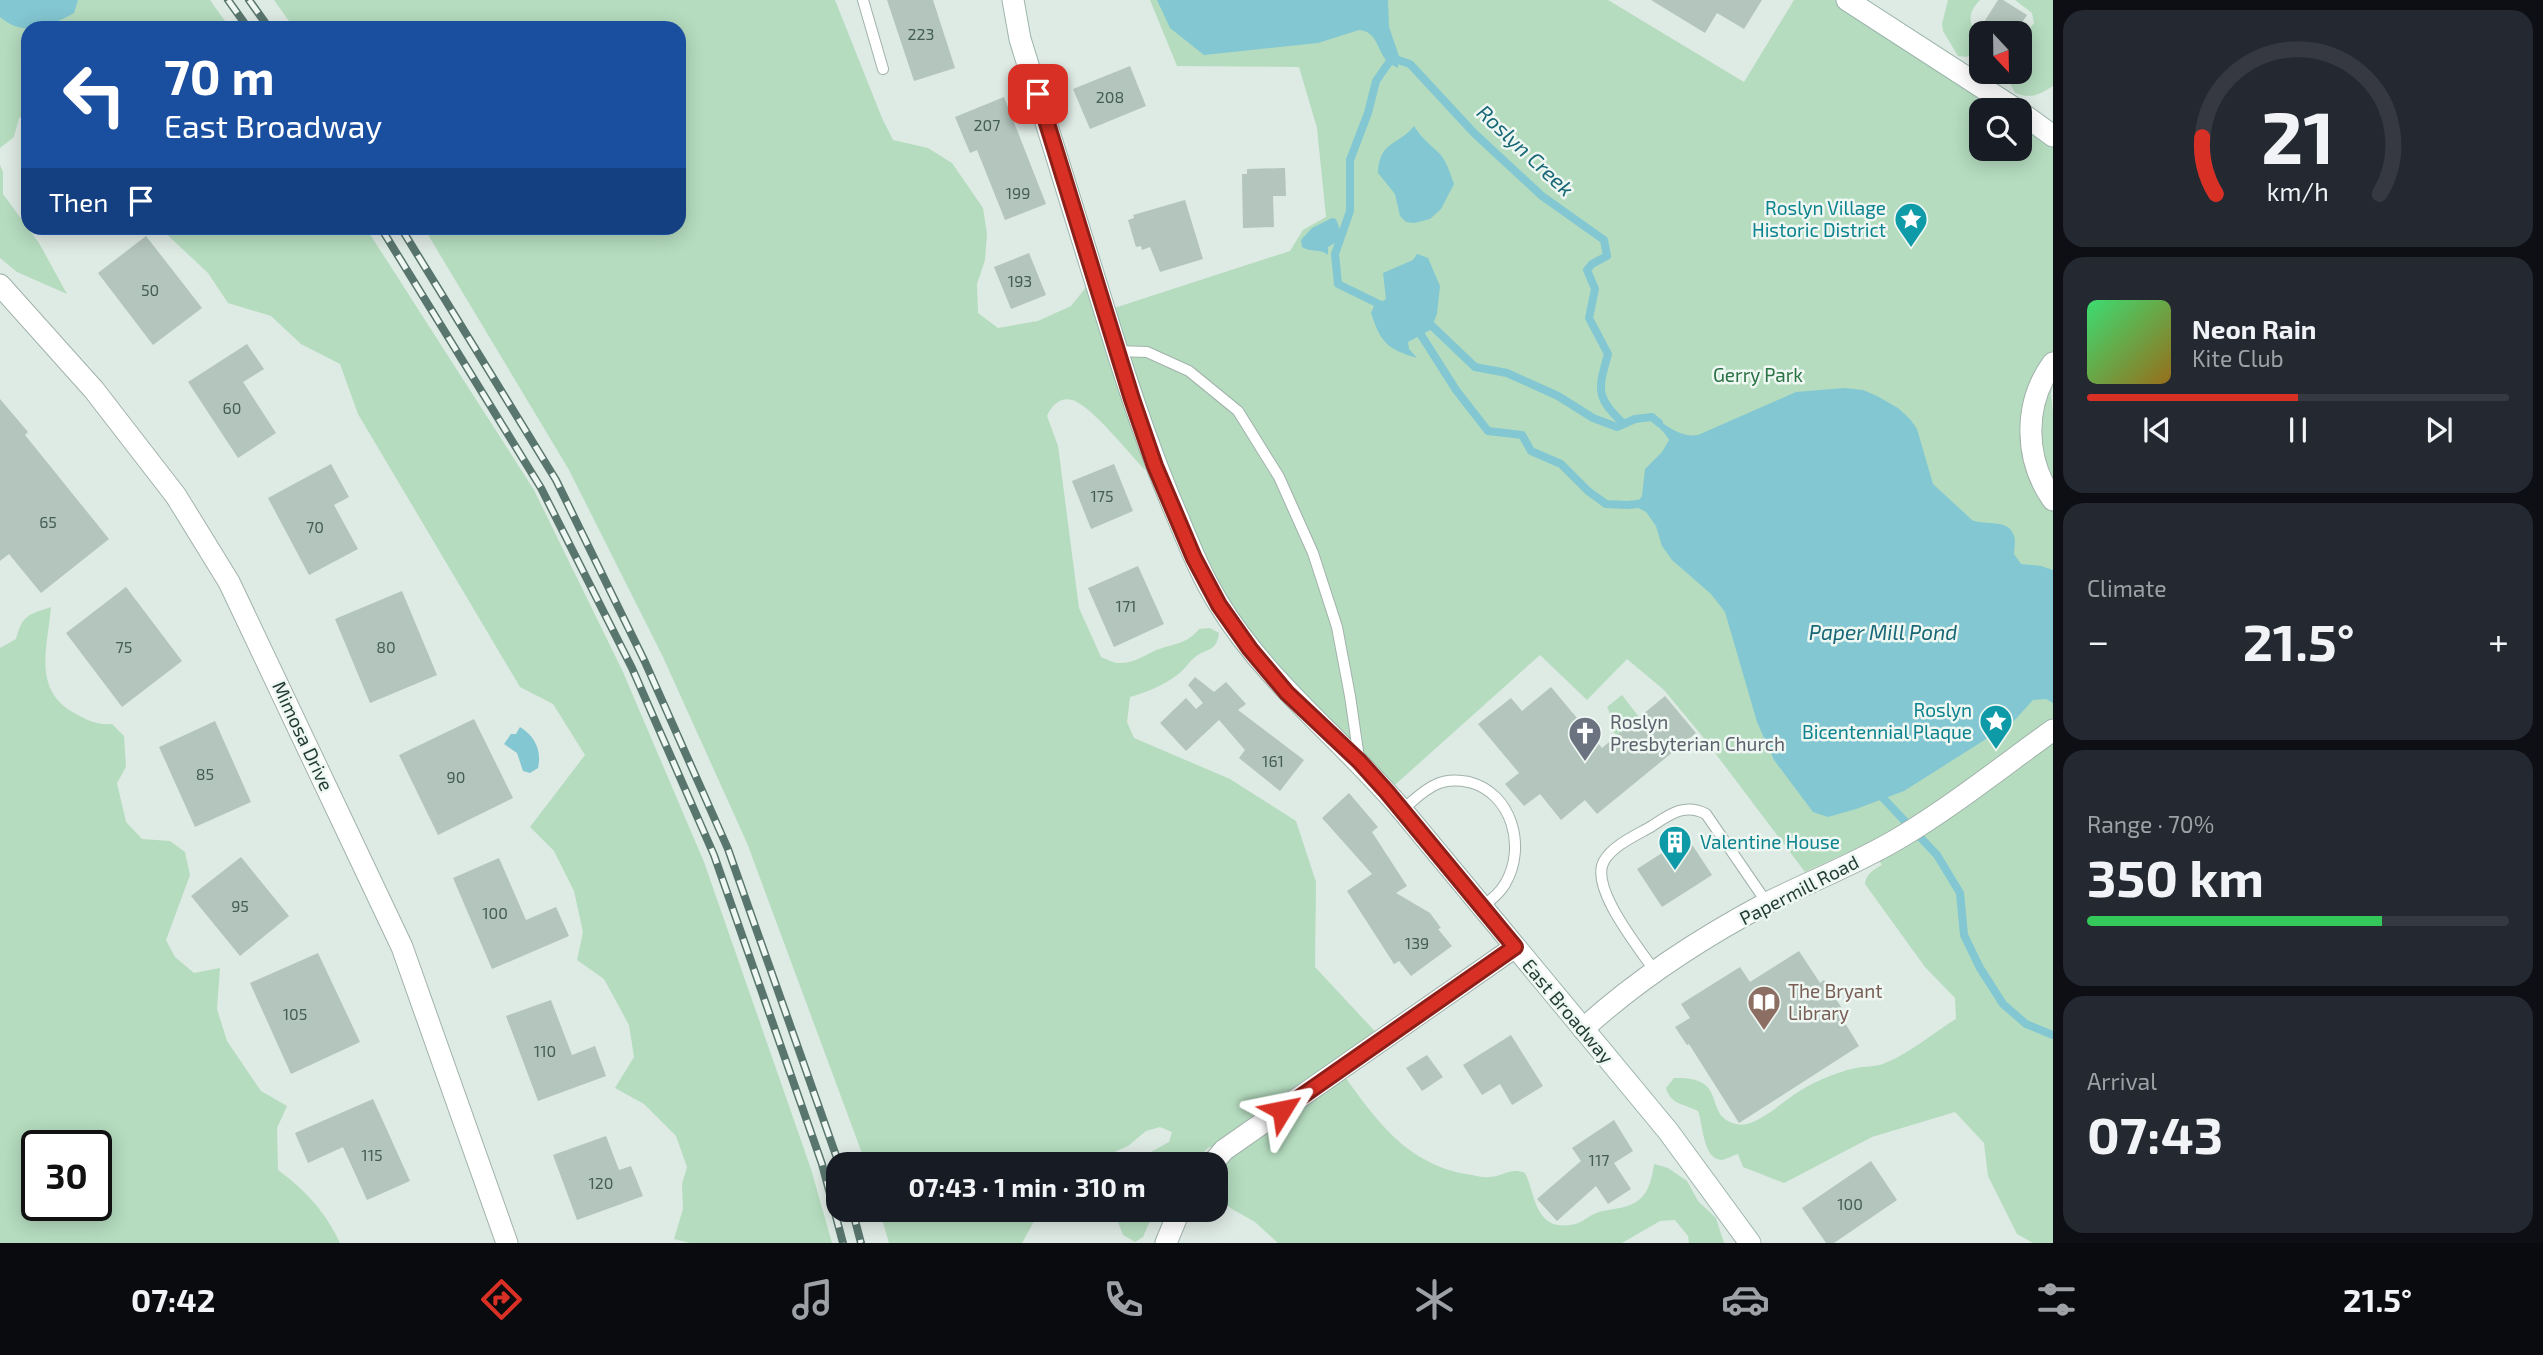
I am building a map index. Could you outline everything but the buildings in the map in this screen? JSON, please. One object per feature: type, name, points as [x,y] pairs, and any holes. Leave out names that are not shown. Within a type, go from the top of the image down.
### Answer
[{"type":"street","name":"East Broadway","points":[[1013,0],[1020,39],[1155,466],[1194,558],[1219,605],[1250,649],[1287,693],[1359,761],[1402,810],[1668,1131],[1750,1243]]},
{"type":"street","points":[[1847,0],[1998,98]]},
{"type":"street","points":[[2032,121],[2053,136]]},
{"type":"street","name":"Mimosa Drive","points":[[0,285],[94,390],[168,486],[229,582],[402,947],[507,1243]]},
{"type":"street","points":[[2053,363],[2038,390],[2030,432],[2037,471],[2053,500]]},
{"type":"street","name":"Papermill Road","points":[[1583,1029],[1621,995],[1654,971],[1767,903],[1836,872],[1900,837],[2053,730]]},
{"type":"street","points":[[1222,1152],[1515,947]]},
{"type":"street","points":[[1166,1243],[1175,1222]]},
{"type":"lane","points":[[863,0],[883,69]]},
{"type":"lane","points":[[1117,351],[1147,352],[1189,371],[1238,411],[1279,477],[1313,553],[1337,628],[1359,761]]},
{"type":"lane","points":[[1402,810],[1423,792],[1439,783],[1461,780],[1481,785],[1503,805],[1514,832],[1512,868],[1505,885],[1482,907]]},
{"type":"lane","points":[[1654,971],[1608,900],[1601,884],[1601,874],[1603,862],[1611,852],[1673,812],[1697,809],[1706,814],[1767,903]]},
{"type":"green space","points":[[0,0],[210,0],[225,21],[21,21],[21,117],[14,137],[0,148]]},
{"type":"green space","name":"Gerry Park","points":[[274,0],[835,0],[893,140],[928,148],[952,163],[983,208],[987,234],[985,260],[977,284],[978,313],[998,328],[1038,321],[1071,306],[1087,286],[1105,311],[1290,251],[1303,230],[1326,217],[1317,128],[1299,67],[1177,66],[1150,0],[1608,0],[1744,82],[1794,0],[1847,0],[1969,79],[1969,84],[1977,84],[1998,98],[1969,98],[1969,161],[2032,161],[2032,121],[2053,136],[2053,1243],[2033,1243],[2017,1234],[1988,1176],[1984,1143],[1955,1112],[1872,1137],[1784,1183],[1743,1167],[1738,1154],[1722,1160],[1716,1158],[1707,1148],[1698,1111],[1678,1103],[1668,1093],[1666,1088],[1674,1078],[1703,1083],[1709,1089],[1720,1113],[1726,1119],[1743,1125],[1766,1115],[1799,1091],[1822,1079],[1847,1070],[1880,1065],[1893,1060],[1956,1019],[1955,998],[1925,967],[1865,884],[1868,875],[1882,865],[1868,843],[1805,872],[1664,690],[1627,659],[1587,700],[1540,655],[1387,792],[1219,605],[1133,406],[1145,470],[1094,415],[1077,402],[1067,399],[1055,404],[1047,416],[1058,446],[1079,608],[1101,657],[1117,663],[1137,660],[1184,641],[1199,629],[1210,628],[1219,633],[1213,647],[1194,658],[1171,679],[1152,690],[1130,697],[1127,722],[1134,738],[1230,779],[1296,821],[1316,882],[1315,967],[1383,1040],[1340,1070],[1380,1123],[1411,1151],[1449,1170],[1483,1177],[1515,1171],[1525,1173],[1541,1214],[1553,1224],[1574,1224],[1599,1212],[1631,1205],[1647,1190],[1654,1164],[1668,1168],[1687,1181],[1698,1201],[1716,1218],[1724,1243],[1689,1243],[1688,1236],[1675,1220],[1660,1221],[1622,1243],[1278,1243],[1255,1222],[1228,1206],[1228,1152],[1221,1152],[1223,1143],[1204,1152],[1151,1152],[1169,1142],[1172,1132],[1160,1127],[1146,1131],[1128,1146],[1114,1152],[862,1152],[747,843],[663,657],[569,470],[428,235],[686,235],[686,21],[289,21]]},
{"type":"green space","points":[[1948,0],[1980,0],[1969,21],[1967,57],[1958,56],[1943,31],[1942,24]]},
{"type":"green space","points":[[2015,0],[2053,0],[2053,86],[2035,95],[2026,96],[2015,93],[2010,84],[2032,84],[2032,13]]},
{"type":"green space","points":[[0,165],[3,172],[3,194],[21,218],[21,235],[33,235],[67,294],[17,272],[0,258]]},
{"type":"green space","points":[[167,235],[370,235],[534,490],[623,672],[704,862],[811,1169],[832,1243],[690,1243],[674,1239],[683,1209],[682,1184],[687,1167],[676,1136],[644,1104],[615,1088],[634,1057],[629,1025],[604,979],[577,960],[583,932],[574,891],[554,851],[530,827],[585,755],[553,704],[520,687],[358,414],[340,364],[301,344],[271,316],[228,303],[208,273]]},
{"type":"green space","points":[[51,607],[46,666],[53,693],[76,714],[93,722],[112,724],[124,736],[126,767],[117,783],[126,822],[142,839],[170,841],[185,852],[190,875],[166,940],[175,957],[194,973],[220,968],[217,1009],[227,1041],[261,1091],[287,1106],[277,1128],[278,1170],[314,1202],[340,1243],[0,1243],[0,648],[16,639],[24,620]]},
{"type":"green space","points":[[1622,695],[1639,717],[1620,740],[1609,726],[1607,707]]},
{"type":"green space","points":[[883,1222],[1034,1222],[1022,1243],[889,1243]]},
{"type":"green space","points":[[1118,1222],[1149,1222],[1143,1237],[1135,1242],[1123,1235]]},
{"type":"water","points":[[0,0],[78,0],[74,13],[58,21],[21,21],[21,27],[0,17]]},
{"type":"water","points":[[1157,0],[1388,0],[1389,27],[1399,56],[1398,68],[1387,61],[1370,34],[1359,30],[1318,43],[1204,55],[1170,28]]},
{"type":"water","points":[[1414,126],[1443,158],[1454,184],[1441,209],[1430,219],[1414,223],[1406,222],[1400,216],[1395,194],[1378,173],[1379,163],[1386,149]]},
{"type":"water","points":[[1332,218],[1336,219],[1343,238],[1328,247],[1328,255],[1302,247],[1301,240],[1312,228]]},
{"type":"water","points":[[1417,254],[1428,258],[1440,286],[1437,314],[1430,330],[1408,342],[1409,349],[1417,358],[1386,343],[1371,313],[1374,306],[1386,299],[1383,273],[1413,260]]},
{"type":"water","name":"Paper Mill Pond","points":[[1844,388],[1863,390],[1898,408],[1917,429],[1933,484],[1972,520],[2002,525],[2011,530],[2015,540],[2014,554],[2021,564],[2053,570],[2053,703],[2046,699],[2033,700],[2013,722],[1904,791],[1828,817],[1813,812],[1774,760],[1757,722],[1725,612],[1711,594],[1672,560],[1662,546],[1656,526],[1646,512],[1635,506],[1642,496],[1645,469],[1662,452],[1669,440],[1652,417],[1679,433],[1698,435],[1796,392]]},
{"type":"water","points":[[520,727],[530,735],[538,750],[538,768],[530,773],[523,771],[517,753],[504,744]]},
{"type":"waterway","name":"Roslyn Creek","points":[[1390,54],[1392,58],[1410,64],[1474,133],[1542,196],[1604,240],[1607,256],[1587,270],[1595,289],[1589,318],[1608,354],[1601,392],[1608,407],[1624,424]]},
{"type":"waterway","name":"Roslyn Creek","points":[[1385,307],[1338,284],[1335,254],[1350,211],[1350,160],[1368,113],[1376,81],[1392,58]]},
{"type":"waterway","name":"Roslyn Creek","points":[[1423,323],[1432,326],[1475,367],[1507,373],[1558,396],[1593,418],[1617,427],[1635,419],[1652,417],[1659,423]]},
{"type":"waterway","name":"Roslyn Creek","points":[[1416,327],[1456,390],[1488,431],[1522,435],[1531,451],[1561,464],[1588,491],[1606,504],[1646,503]]},
{"type":"waterway","name":"Roslyn Creek","points":[[1881,789],[1882,797],[1937,855],[1960,893],[1964,935],[1980,968],[2003,1004],[2026,1024],[2053,1035]]},
{"type":"railway","points":[[228,0],[243,21]]},
{"type":"railway","points":[[249,0],[264,21]]},
{"type":"railway","points":[[385,235],[541,488],[632,668],[714,855],[822,1164],[843,1243]]},
{"type":"railway","points":[[405,235],[556,480],[645,662],[728,849],[835,1152]]},
{"type":"railway","points":[[855,1222],[861,1243]]},
{"type":"place","name":"Roslyn Village Historic District","points":[[1911,249]]},
{"type":"place","name":"Roslyn Bicentennial Plaque","points":[[1996,751]]},
{"type":"place","name":"Roslyn Presbyterian Church","points":[[1585,763]]},
{"type":"place","name":"Valentine House","points":[[1675,872]]},
{"type":"place","name":"The Bryant Library","points":[[1764,1032]]},
{"type":"route","points":[[1038,94],[1155,466],[1194,558],[1219,605],[1250,649],[1287,693],[1359,761],[1387,792],[1515,947],[1282,1110]]}]
